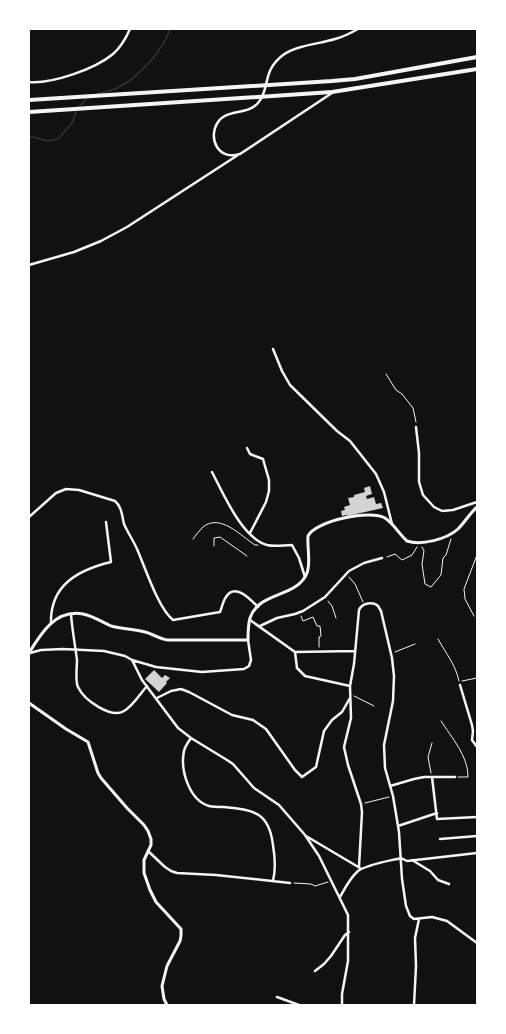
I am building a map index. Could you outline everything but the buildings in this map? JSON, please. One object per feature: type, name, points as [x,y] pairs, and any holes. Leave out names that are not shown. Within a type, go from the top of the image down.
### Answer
[{"type":"highway","points":[[29,100],[355,79],[477,57]]},
{"type":"highway","points":[[29,112],[291,96],[332,92],[477,69]]},
{"type":"street","points":[[29,82],[39,82],[63,77],[80,71],[106,58],[118,49],[130,29]]},
{"type":"street","points":[[244,151],[231,156],[224,154],[218,149],[215,143],[214,135],[219,120],[226,116],[250,109],[256,105],[264,92],[269,71],[277,61],[286,54],[303,47],[338,39],[358,29]]},
{"type":"street","points":[[29,265],[74,252],[101,241],[127,227],[332,92]]},
{"type":"street","points":[[273,349],[282,371],[290,385],[337,432],[350,441],[376,474],[384,492],[392,524]]},
{"type":"street","points":[[416,427],[419,453],[418,482],[423,495],[434,507],[442,511],[453,510],[477,502]]},
{"type":"street","points":[[247,448],[250,454],[263,459],[270,487],[266,502],[250,533]]},
{"type":"street","points":[[212,472],[233,513],[250,533],[264,544],[273,546],[292,545],[299,558],[305,577]]},
{"type":"street","points":[[29,517],[56,493],[66,489],[79,490],[115,501],[119,505],[126,526],[159,600],[168,615],[173,620],[220,612],[226,596],[229,593],[238,591],[258,607]]},
{"type":"street","points":[[29,653],[49,649],[104,651],[125,656],[132,660],[156,667],[202,672],[244,669],[250,664],[251,660],[248,640],[251,616],[266,599],[295,587],[305,577],[308,567],[308,536],[314,529],[337,520],[374,515],[385,518],[407,541],[420,542],[432,540],[452,533],[463,524],[477,507]]},
{"type":"street","points":[[51,623],[52,607],[56,597],[68,580],[91,568],[112,562],[106,522]]},
{"type":"street","points":[[260,626],[277,618],[300,613],[325,597],[346,574],[354,568],[364,563],[382,558]]},
{"type":"street","points":[[340,898],[360,868],[362,819],[361,804],[345,755],[345,742],[351,718],[350,686],[354,664],[359,610],[364,604],[376,604],[378,606],[391,654],[394,676],[394,692],[384,745],[385,768],[393,796],[398,826],[402,879],[406,906],[410,916],[414,919],[432,917],[447,921],[477,943]]},
{"type":"street","points":[[71,614],[78,687],[84,695],[98,707],[119,713],[123,712],[147,686]]},
{"type":"street","points":[[29,653],[39,636],[51,623],[71,614],[92,616],[113,626],[146,632],[168,640],[248,640]]},
{"type":"street","points":[[250,620],[295,652],[355,651]]},
{"type":"street","points":[[295,652],[297,668],[305,676],[350,686]]},
{"type":"street","points":[[132,660],[140,676],[178,728],[191,738],[233,764],[254,788],[279,805],[305,835],[318,856],[348,914],[348,961],[342,994],[342,1005]]},
{"type":"street","points":[[459,684],[472,725],[472,740],[477,747]]},
{"type":"street","points":[[157,698],[171,691],[181,689],[232,715],[253,720],[266,729],[295,770],[302,777],[316,767],[324,731],[332,720],[342,712],[350,696]]},
{"type":"street","points":[[29,703],[66,729],[88,742],[101,778],[144,825],[148,832],[151,839],[144,860],[143,869],[156,902],[178,926],[181,932],[180,941],[167,966],[162,986],[164,999],[167,1005]]},
{"type":"street","points":[[191,738],[185,748],[183,761],[188,785],[197,798],[203,803],[210,806],[238,808],[253,812],[266,821],[271,830],[274,848],[275,873],[273,881]]},
{"type":"street","points":[[432,777],[437,819],[477,816]]},
{"type":"street","points":[[390,786],[414,779],[455,777]]},
{"type":"street","points":[[398,826],[436,813]]},
{"type":"street","points":[[305,835],[360,868],[401,858],[412,860],[477,853]]},
{"type":"street","points":[[440,839],[477,836]]},
{"type":"street","points":[[148,850],[165,867],[177,873],[216,875],[290,883]]},
{"type":"street","points":[[412,860],[430,871],[438,880],[449,884]]},
{"type":"street","points":[[414,1005],[416,966],[415,943],[419,919]]},
{"type":"street","points":[[315,971],[324,964],[348,932]]},
{"type":"street","points":[[276,997],[299,1005]]},
{"type":"path","points":[[386,374],[396,390],[402,394],[413,408],[416,427]]},
{"type":"path","points":[[193,539],[203,526],[210,523],[220,522],[255,545],[264,544]]},
{"type":"path","points":[[214,546],[214,538],[220,537],[247,556]]},
{"type":"path","points":[[420,542],[424,551],[422,564],[425,584],[431,586],[441,575],[443,558],[446,555],[451,539]]},
{"type":"path","points":[[382,558],[395,554],[402,560],[412,555],[420,542]]},
{"type":"path","points":[[474,616],[465,600],[464,589],[477,555]]},
{"type":"path","points":[[346,574],[355,584],[364,604]]},
{"type":"path","points":[[325,597],[332,606],[336,618]]},
{"type":"path","points":[[300,613],[303,621],[313,617],[317,626],[320,626],[321,636],[318,637],[319,652]]},
{"type":"path","points":[[438,638],[456,668],[459,684],[477,678]]},
{"type":"path","points":[[391,654],[415,644]]},
{"type":"path","points":[[350,696],[374,706]]},
{"type":"path","points":[[441,721],[463,756],[468,768],[468,777],[455,777]]},
{"type":"path","points":[[432,743],[428,757],[432,777]]},
{"type":"path","points":[[361,804],[393,796]]},
{"type":"path","points":[[290,883],[311,884],[315,886],[331,881]]},
{"type":"waterway","points":[[97,94],[117,88],[141,71],[156,55],[170,29]]},
{"type":"waterway","points":[[29,136],[49,141],[58,139],[72,123],[77,109],[87,98]]}]
